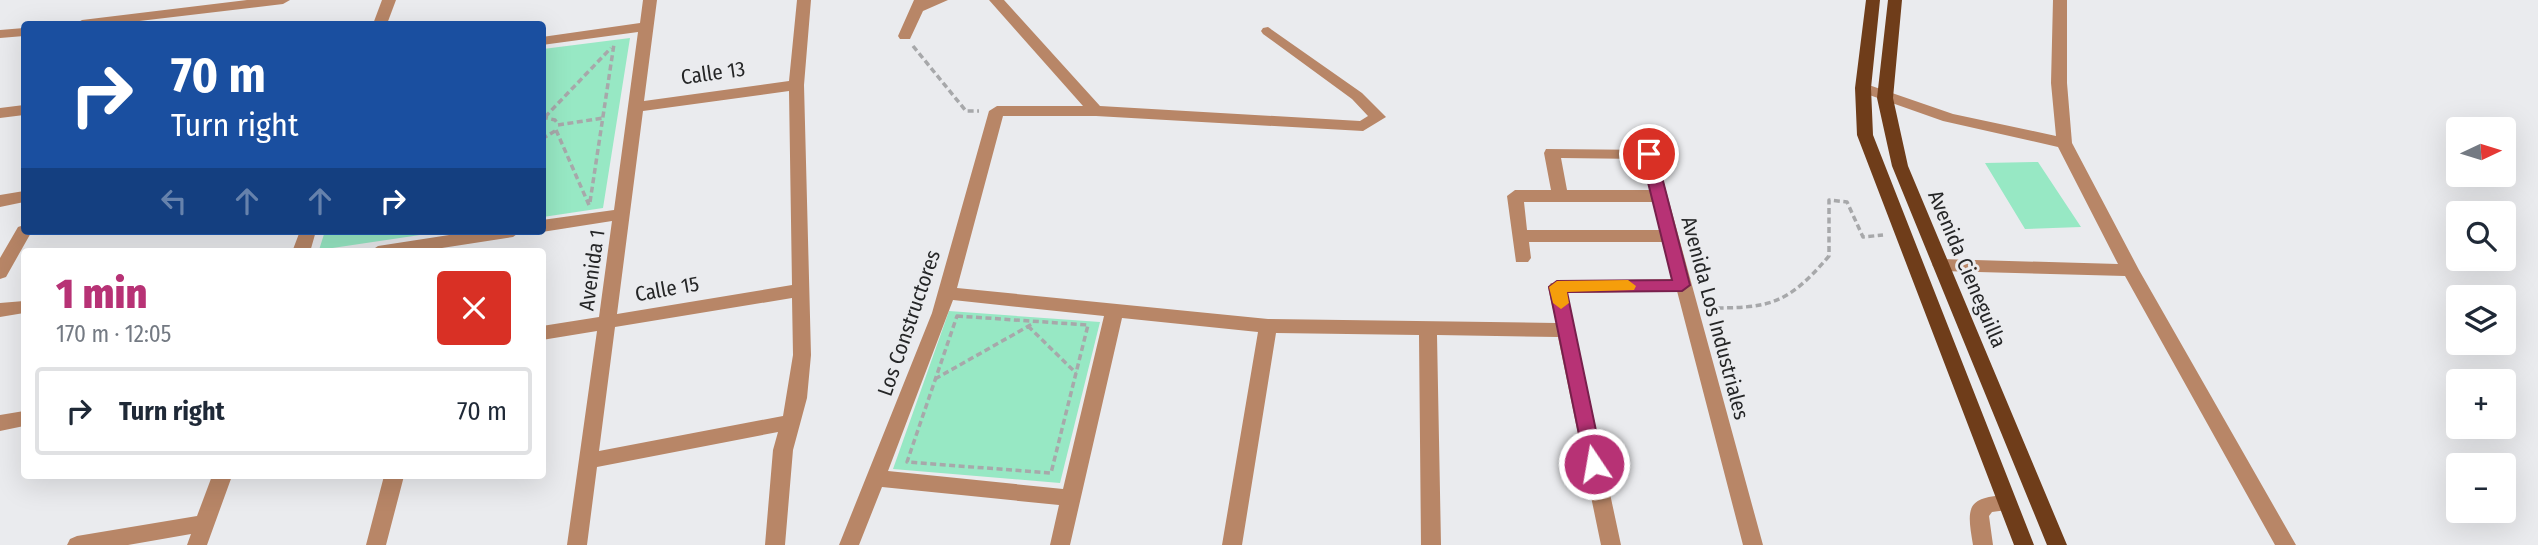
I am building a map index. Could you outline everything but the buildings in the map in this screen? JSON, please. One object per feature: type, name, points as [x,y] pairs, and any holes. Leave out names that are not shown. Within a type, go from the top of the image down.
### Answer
[{"type":"main road","points":[[1873,0],[1863,88],[1865,135],[2024,545]]},
{"type":"main road","name":"Avenida Cieneguilla","points":[[1895,0],[1885,97],[1900,166],[2057,545]]},
{"type":"street","points":[[144,21],[156,0]]},
{"type":"street","points":[[144,21],[283,0]]},
{"type":"street","points":[[381,21],[389,0]]},
{"type":"street","name":"Avenida 1","points":[[577,545],[637,107],[649,0]]},
{"type":"street","points":[[775,545],[778,487],[789,422],[797,398],[802,355],[796,85],[804,0]]},
{"type":"street","points":[[905,36],[919,4],[940,0]]},
{"type":"street","points":[[996,0],[1096,111]]},
{"type":"street","points":[[2060,0],[2059,83],[2064,143],[2130,270],[2286,545]]},
{"type":"street","points":[[546,40],[645,27]]},
{"type":"street","points":[[998,111],[1096,111],[1363,126],[1378,117],[1357,96],[1268,31]]},
{"type":"street","points":[[1,34],[21,32]]},
{"type":"street","name":"Calle 13","points":[[637,107],[796,85]]},
{"type":"street","points":[[1863,88],[1950,118],[2064,143]]},
{"type":"street","points":[[0,113],[21,110]]},
{"type":"street","name":"Los Constructores","points":[[849,545],[946,293],[998,111]]},
{"type":"street","name":"Avenida Los Industriales","points":[[1560,196],[1552,153],[1649,154],[1688,309],[1754,545]]},
{"type":"street","points":[[1522,258],[1515,196],[1659,196]]},
{"type":"street","points":[[0,201],[21,198]]},
{"type":"street","points":[[546,225],[622,214]]},
{"type":"street","points":[[0,273],[22,235]]},
{"type":"street","points":[[403,248],[487,235]]},
{"type":"street","points":[[1520,236],[1669,236]]},
{"type":"street","points":[[1941,265],[2130,270]]},
{"type":"street","points":[[1611,545],[1557,287],[1682,285]]},
{"type":"street","name":"Calle 15","points":[[546,332],[799,290]]},
{"type":"street","points":[[946,293],[1268,326],[1566,330]]},
{"type":"street","points":[[0,310],[21,307]]},
{"type":"street","points":[[1060,545],[1114,311]]},
{"type":"street","points":[[1232,545],[1268,326]]},
{"type":"street","points":[[1428,328],[1431,545]]},
{"type":"street","points":[[0,424],[21,420]]},
{"type":"street","points":[[588,461],[789,422]]},
{"type":"street","points":[[875,478],[1071,498]]},
{"type":"street","points":[[197,545],[221,479]]},
{"type":"street","points":[[376,545],[393,479]]},
{"type":"street","points":[[1983,545],[1978,513],[1987,504],[2007,503]]},
{"type":"street","points":[[77,545],[205,523]]},
{"type":"path","points":[[905,36],[966,111],[998,111]]},
{"type":"path","points":[[546,115],[615,44],[590,206]]},
{"type":"path","points":[[546,118],[555,120],[558,124]]},
{"type":"path","points":[[558,124],[603,118]]},
{"type":"path","points":[[546,136],[556,130],[558,124]]},
{"type":"path","points":[[556,130],[590,206]]},
{"type":"path","points":[[1688,309],[1764,306],[1783,300],[1829,256],[1829,200],[1847,202],[1863,237],[1877,237],[1887,233]]},
{"type":"path","points":[[578,208],[590,206]]},
{"type":"path","points":[[957,316],[1036,322],[1088,325],[1051,473],[907,462],[957,316]]},
{"type":"path","points":[[935,379],[1036,322]]},
{"type":"path","points":[[1028,326],[1076,373]]},
{"type":"green space","points":[[630,38],[603,208],[546,217],[546,49]]},
{"type":"green space","points":[[2038,162],[2081,227],[2025,229],[1985,163]]},
{"type":"green space","points":[[324,235],[420,235],[332,248],[320,248]]},
{"type":"green space","points":[[949,311],[1100,322],[1060,483],[893,469]]},
{"type":"slow traffic","points":[[1561,303],[1557,287],[1628,286]]},
{"type":"route","points":[[1594,464],[1557,287],[1682,285],[1649,154]]}]
